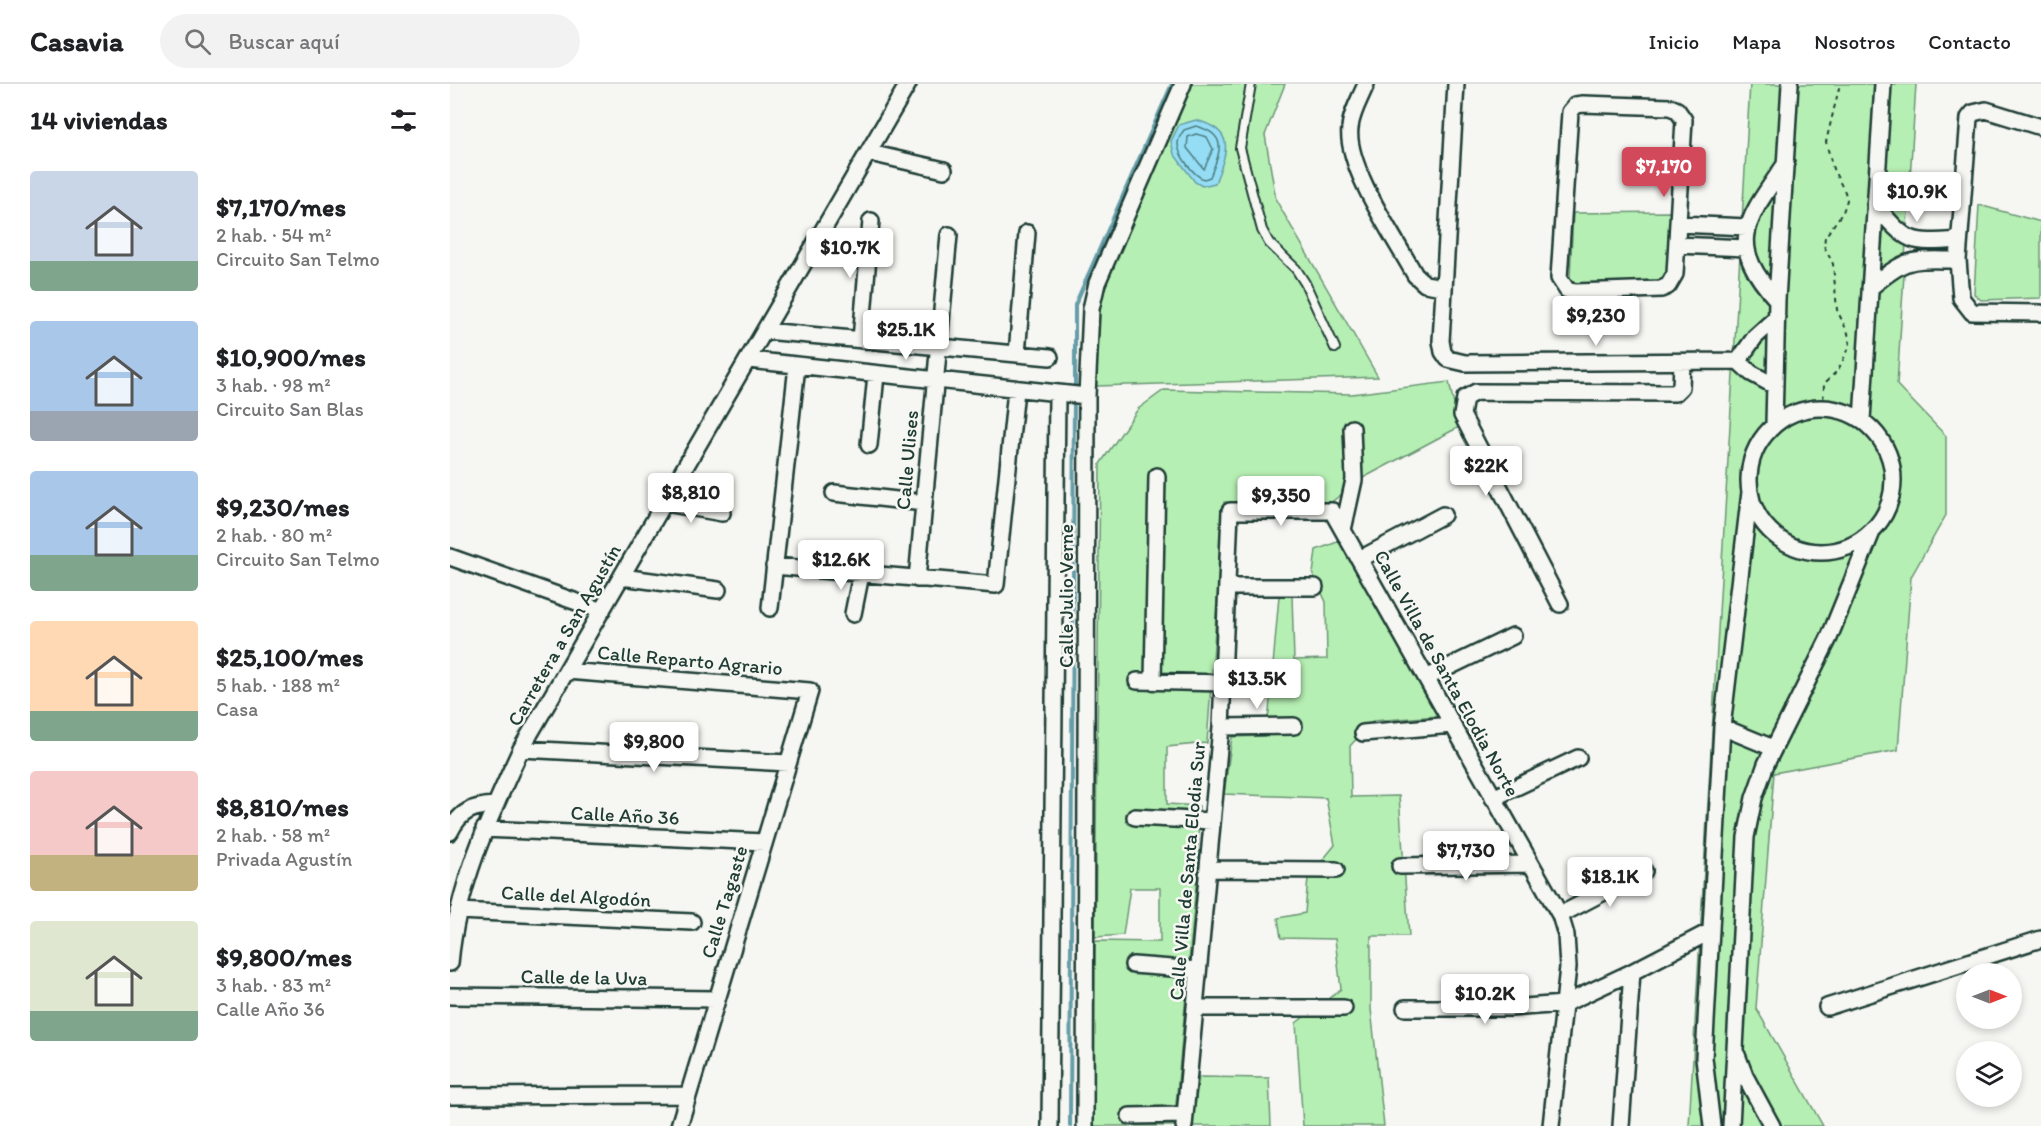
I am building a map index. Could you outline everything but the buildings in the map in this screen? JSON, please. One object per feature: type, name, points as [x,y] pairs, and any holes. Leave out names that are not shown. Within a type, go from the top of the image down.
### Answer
[{"type":"street","name":"Carretera a San Agustín","points":[[450,963],[458,911],[484,829],[521,749],[870,153],[908,84]]},
{"type":"street","name":"Calle Julio Verne","points":[[1085,1126],[1073,395],[1097,283],[1183,84]]},
{"type":"street","points":[[1366,84],[1350,127],[1351,150],[1359,173],[1415,275],[1425,284],[1443,287]]},
{"type":"street","points":[[1455,84],[1441,341],[1443,352],[1448,359],[1456,362],[1738,362],[1751,373],[1773,385]]},
{"type":"street","points":[[1774,424],[1773,385],[1777,300],[1790,84]]},
{"type":"street","points":[[1862,420],[1883,84]]},
{"type":"street","points":[[1583,104],[1670,107],[1681,114],[1684,125],[1677,245],[1672,281],[1660,289],[1575,292],[1562,285],[1559,278],[1572,108],[1583,104]]},
{"type":"street","points":[[2041,127],[1986,110],[1973,113],[1966,126],[1958,260],[1960,298],[1972,312],[2041,313]]},
{"type":"street","points":[[870,153],[944,170]]},
{"type":"street","points":[[1777,300],[1758,277],[1746,248],[1747,227],[1764,194],[1786,164]]},
{"type":"street","points":[[1875,205],[1901,235],[1934,242],[1959,240]]},
{"type":"street","points":[[861,340],[872,221]]},
{"type":"street","points":[[1679,224],[1747,227]]},
{"type":"street","points":[[1017,354],[1027,233]]},
{"type":"street","name":"Calle Ulises","points":[[917,579],[949,235]]},
{"type":"street","points":[[1677,245],[1746,248]]},
{"type":"street","points":[[1870,288],[1895,267],[1905,262],[1958,260]]},
{"type":"street","points":[[1738,362],[1755,337],[1777,317]]},
{"type":"street","points":[[765,332],[1050,357]]},
{"type":"street","points":[[749,360],[1073,395],[1050,1126]]},
{"type":"street","points":[[1560,604],[1462,415],[1461,407],[1465,399],[1476,392],[1675,393],[1681,387],[1682,363]]},
{"type":"street","points":[[770,608],[797,366]]},
{"type":"street","points":[[869,445],[876,375]]},
{"type":"street","points":[[774,567],[996,585],[1016,390]]},
{"type":"street","points":[[1712,1126],[1704,1058],[1722,727],[1750,492],[1750,469],[1757,447],[1774,424],[1791,413],[1823,408],[1840,410],[1862,420],[1873,429],[1882,442],[1893,469],[1893,492],[1886,513],[1872,532],[1829,638],[1773,748],[1754,798],[1746,837],[1731,1126]]},
{"type":"street","points":[[1343,530],[1354,480],[1352,428]]},
{"type":"street","points":[[1154,681],[1157,476]]},
{"type":"street","points":[[1750,492],[1757,513],[1770,532],[1789,545],[1810,552],[1833,552],[1854,545],[1872,532]]},
{"type":"street","points":[[834,493],[924,503]]},
{"type":"street","points":[[666,502],[722,513]]},
{"type":"street","name":"Calle Villa de Santa Elodia Norte","points":[[1230,511],[1332,511],[1560,915],[1569,951],[1551,1126]]},
{"type":"street","name":"Calle Villa de Santa Elodia Sur","points":[[1184,1120],[1221,727],[1230,511]]},
{"type":"street","points":[[1360,559],[1443,515]]},
{"type":"street","points":[[450,558],[602,611]]},
{"type":"street","points":[[853,614],[861,574]]},
{"type":"street","points":[[622,577],[718,590]]},
{"type":"street","points":[[1227,587],[1314,587]]},
{"type":"street","points":[[1426,678],[1513,636]]},
{"type":"street","name":"Calle Reparto Agrario","points":[[567,671],[810,691]]},
{"type":"street","points":[[1137,681],[1224,683]]},
{"type":"street","name":"Calle Tagaste","points":[[679,1126],[810,691]]},
{"type":"street","points":[[1363,733],[1452,725]]},
{"type":"street","points":[[1221,727],[1294,726]]},
{"type":"street","points":[[1722,727],[1773,748]]},
{"type":"street","points":[[521,749],[788,763]]},
{"type":"street","points":[[1493,798],[1578,758]]},
{"type":"street","points":[[450,832],[456,820],[465,811],[477,806],[495,805]]},
{"type":"street","points":[[1135,817],[1212,821]]},
{"type":"street","name":"Calle Año 36","points":[[484,829],[764,842]]},
{"type":"street","points":[[1400,866],[1531,864]]},
{"type":"street","points":[[1208,869],[1336,870]]},
{"type":"street","points":[[1560,915],[1644,871]]},
{"type":"street","name":"Calle del Algodón","points":[[458,911],[692,922]]},
{"type":"street","points":[[1405,1008],[1511,1008],[1564,1004],[1711,931]]},
{"type":"street","points":[[1827,1007],[2041,939]]},
{"type":"street","points":[[1133,965],[1198,970]]},
{"type":"street","points":[[1621,1126],[1632,972]]},
{"type":"street","name":"Calle de la Uva","points":[[450,996],[717,999]]},
{"type":"street","points":[[1195,1008],[1344,1008]]},
{"type":"street","points":[[1735,1050],[1744,1076],[1772,1126]]},
{"type":"street","points":[[450,1096],[688,1095]]},
{"type":"street","points":[[1130,1116],[1184,1120]]},
{"type":"lane","points":[[1251,84],[1239,148],[1262,230],[1269,243],[1301,276],[1335,348]]},
{"type":"path","points":[[1823,408],[1824,384],[1842,365],[1850,346],[1848,333],[1837,310],[1833,264],[1824,246],[1825,237],[1843,212],[1847,200],[1833,169],[1826,142],[1840,84]]},
{"type":"green space","points":[[1190,84],[1285,84],[1265,135],[1276,200],[1378,377],[1096,386],[1096,318],[1108,273]]},
{"type":"green space","points":[[1750,84],[1916,84],[1897,385],[1946,436],[1946,515],[1911,577],[1898,750],[1774,773],[1756,1008],[1823,1126],[1689,1126]]},
{"type":"green space","points":[[1979,205],[2041,222],[2041,298],[1981,300],[1974,294]]},
{"type":"green space","points":[[1671,212],[1671,272],[1660,285],[1575,284],[1570,279],[1573,213]]},
{"type":"green space","points":[[1449,382],[1459,427],[1363,478],[1330,503],[1224,502],[1207,743],[1167,747],[1167,804],[1199,806],[1198,864],[1174,1126],[1094,1126],[1095,941],[1160,942],[1160,888],[1130,888],[1123,935],[1095,937],[1100,464],[1138,409],[1164,390],[1352,394]]},
{"type":"green space","points":[[1340,541],[1438,716],[1373,721],[1350,746],[1351,797],[1399,796],[1409,936],[1371,936],[1371,1009],[1384,1126],[1303,1126],[1296,1023],[1341,989],[1335,939],[1281,938],[1278,918],[1305,913],[1308,878],[1335,845],[1326,798],[1224,794],[1232,737],[1264,736],[1269,712],[1279,596],[1292,596],[1294,660],[1327,659],[1326,602],[1313,574],[1316,550]]},
{"type":"green space","points":[[1199,1077],[1269,1078],[1271,1126],[1192,1126]]},
{"type":"water","points":[[1196,120],[1218,130],[1225,144],[1223,162],[1215,183],[1202,186],[1195,182],[1174,154],[1171,141],[1179,125]]},
{"type":"waterway","points":[[1075,390],[1075,305],[1172,84]]},
{"type":"waterway","points":[[1070,1126],[1074,398]]}]
